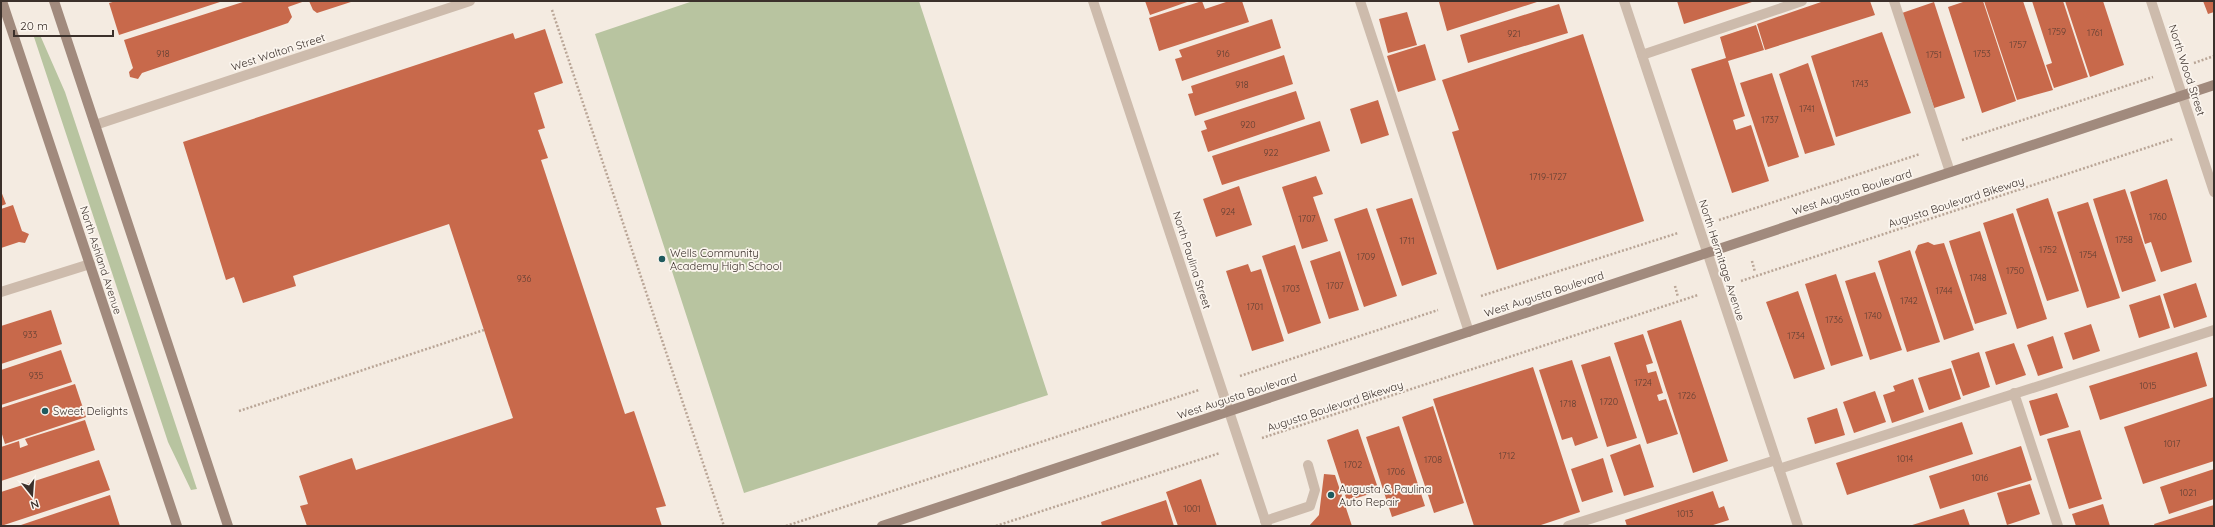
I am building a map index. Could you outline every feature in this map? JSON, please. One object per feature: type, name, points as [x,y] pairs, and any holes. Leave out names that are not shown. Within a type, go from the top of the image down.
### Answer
[{"type":"street","name":"North Ashland Avenue","points":[[2,1],[177,526]]},
{"type":"street","points":[[54,1],[228,526]]},
{"type":"street","name":"West Walton Street","points":[[95,126],[470,1]]},
{"type":"street","name":"North Paulina Street","points":[[1094,1],[1266,524]]},
{"type":"street","points":[[1360,1],[1469,332]]},
{"type":"street","name":"North Hermitage Avenue","points":[[1624,1],[1798,526]]},
{"type":"street","points":[[1642,55],[1802,1]]},
{"type":"street","points":[[1894,1],[1950,172]]},
{"type":"street","name":"North Wood Street","points":[[2151,1],[2214,192]]},
{"type":"street","name":"West Augusta Boulevard","points":[[882,526],[2214,85]]},
{"type":"street","points":[[1,292],[90,264]]},
{"type":"street","points":[[1568,526],[2014,394],[2214,330]]},
{"type":"street","points":[[2014,394],[2058,526]]},
{"type":"street","points":[[1266,524],[1310,506],[1315,490],[1308,465]]},
{"type":"path","points":[[552,10],[724,526]]},
{"type":"path","name":"Augusta Boulevard Bikeway","points":[[1756,276],[2161,143]]},
{"type":"path","points":[[1752,261],[1755,272]]},
{"type":"path","points":[[1675,286],[1678,298]]},
{"type":"path","name":"Augusta Boulevard Bikeway","points":[[996,526],[1680,301]]},
{"type":"path","points":[[239,411],[484,330]]},
{"type":"green space","points":[[693,1],[919,1],[1048,395],[744,493],[595,34]]},
{"type":"green space","points":[[40,35],[65,92],[197,489],[191,490],[168,442],[34,37]]},
{"type":"building","points":[[116,1],[223,1],[119,35],[109,3]]},
{"type":"building","points":[[246,1],[305,1],[288,7],[292,17],[288,23],[142,73],[138,79],[130,77],[129,72],[133,68],[124,40]]},
{"type":"building","points":[[309,1],[354,1],[317,13],[313,10]]},
{"type":"building","points":[[1145,1],[1190,1],[1150,15]]},
{"type":"building","points":[[1202,1],[1205,9],[1229,1],[1242,1],[1249,22],[1159,51],[1149,18]]},
{"type":"building","points":[[1540,1],[1447,31],[1439,2]]},
{"type":"building","points":[[1677,1],[1755,1],[1684,24]]},
{"type":"building","points":[[1824,1],[1870,1],[1875,15],[1765,50],[1757,24]]},
{"type":"building","points":[[1966,1],[1983,1],[2016,101],[1982,113],[1948,7]]},
{"type":"building","points":[[1984,1],[2023,1],[2053,90],[2017,100]]},
{"type":"building","points":[[2032,1],[2063,1],[2088,77],[2054,88],[2046,65],[2052,63]]},
{"type":"building","points":[[2065,1],[2103,1],[2124,65],[2090,77]]},
{"type":"building","points":[[2203,1],[2214,1],[2214,12],[2208,14]]},
{"type":"building","points":[[1934,2],[1965,98],[1934,108],[1902,13]]},
{"type":"building","points":[[1559,4],[1568,33],[1468,63],[1460,35]]},
{"type":"building","points":[[1407,12],[1417,45],[1388,53],[1379,19]]},
{"type":"building","points":[[1272,19],[1281,48],[1182,81],[1175,59],[1182,57],[1179,50]]},
{"type":"building","points":[[1756,25],[1764,50],[1728,61],[1745,116],[1733,120],[1736,130],[1751,125],[1769,181],[1732,193],[1691,69],[1726,58],[1720,37]]},
{"type":"building","points":[[545,29],[563,83],[534,93],[545,128],[538,130],[548,158],[541,160],[625,414],[634,411],[666,506],[656,508],[662,526],[307,526],[300,506],[308,504],[299,476],[352,458],[356,470],[513,418],[449,224],[293,276],[296,286],[243,303],[234,277],[226,280],[183,142],[513,33],[515,39]]},
{"type":"building","points":[[1882,32],[1911,113],[1836,137],[1811,56]]},
{"type":"building","points":[[1583,34],[1644,221],[1497,270],[1452,132],[1459,130],[1442,80]]},
{"type":"building","points":[[1425,44],[1436,80],[1398,92],[1387,56]]},
{"type":"building","points":[[1284,55],[1293,84],[1195,116],[1188,94],[1193,93],[1191,86]]},
{"type":"building","points":[[1808,63],[1835,145],[1805,154],[1779,74]]},
{"type":"building","points":[[1772,73],[1799,157],[1768,167],[1740,83]]},
{"type":"building","points":[[1296,91],[1305,119],[1208,152],[1201,131],[1207,129],[1204,121]]},
{"type":"building","points":[[1378,100],[1389,135],[1361,144],[1350,109]]},
{"type":"building","points":[[1320,121],[1330,151],[1222,185],[1212,156]]},
{"type":"building","points":[[1316,176],[1323,194],[1313,197],[1328,241],[1302,249],[1282,187]]},
{"type":"building","points":[[2167,179],[2192,262],[2161,272],[2151,242],[2145,244],[2130,192]]},
{"type":"building","points":[[1239,186],[1252,225],[1216,237],[1203,199]]},
{"type":"building","points":[[2125,189],[2156,281],[2122,292],[2093,199]]},
{"type":"building","points":[[1,191],[6,204],[1,206]]},
{"type":"building","points":[[1412,198],[1437,274],[1402,286],[1376,209]]},
{"type":"building","points":[[2048,198],[2079,291],[2047,301],[2016,209]]},
{"type":"building","points":[[2088,202],[2120,298],[2087,308],[2057,212]]},
{"type":"building","points":[[13,205],[22,231],[29,234],[25,243],[19,242],[1,248],[1,209]]},
{"type":"building","points":[[1367,208],[1397,296],[1364,307],[1334,219]]},
{"type":"building","points":[[2013,213],[2047,319],[2017,329],[1983,223]]},
{"type":"building","points":[[1980,231],[2007,314],[1975,324],[1949,241]]},
{"type":"building","points":[[1928,242],[1934,245],[1944,243],[1974,330],[1944,340],[1915,252],[1918,245]]},
{"type":"building","points":[[1295,245],[1321,323],[1288,334],[1262,256]]},
{"type":"building","points":[[1910,250],[1940,342],[1907,352],[1878,261]]},
{"type":"building","points":[[1340,251],[1359,310],[1329,319],[1310,261]]},
{"type":"building","points":[[1248,264],[1251,272],[1261,269],[1284,341],[1252,351],[1226,271]]},
{"type":"building","points":[[1875,272],[1902,350],[1870,360],[1845,281]]},
{"type":"building","points":[[1836,274],[1863,356],[1831,366],[1805,284]]},
{"type":"building","points":[[2196,283],[2207,317],[2174,328],[2163,294]]},
{"type":"building","points":[[1798,291],[1825,369],[1794,379],[1766,302]]},
{"type":"building","points":[[2160,295],[2170,328],[2139,338],[2129,305]]},
{"type":"building","points":[[51,310],[62,344],[1,364],[1,326]]},
{"type":"building","points":[[1681,320],[1728,461],[1693,473],[1647,331]]},
{"type":"building","points":[[2091,324],[2100,351],[2073,360],[2064,333]]},
{"type":"building","points":[[1643,334],[1653,363],[1646,365],[1648,373],[1656,371],[1663,393],[1657,395],[1659,401],[1666,399],[1678,434],[1647,444],[1614,343]]},
{"type":"building","points":[[2053,336],[2063,368],[2038,376],[2027,345]]},
{"type":"building","points":[[2014,343],[2026,375],[1996,385],[1985,352]]},
{"type":"building","points":[[61,350],[72,382],[1,405],[1,370]]},
{"type":"building","points":[[1979,352],[1990,387],[1963,396],[1951,361]]},
{"type":"building","points":[[2197,352],[2207,386],[2100,420],[2089,386]]},
{"type":"building","points":[[1610,356],[1637,438],[1607,447],[1581,365]]},
{"type":"building","points":[[1572,360],[1598,438],[1575,446],[1572,437],[1562,440],[1539,370]]},
{"type":"building","points":[[1533,367],[1580,512],[1538,526],[1474,526],[1433,399]]},
{"type":"building","points":[[1951,368],[1961,399],[1929,410],[1918,378]]},
{"type":"building","points":[[1913,379],[1924,412],[1892,423],[1883,395],[1895,391],[1893,386]]},
{"type":"building","points":[[75,384],[86,417],[5,444],[1,431],[1,408]]},
{"type":"building","points":[[1875,391],[1886,422],[1854,433],[1843,402]]},
{"type":"building","points":[[2057,393],[2069,427],[2040,436],[2029,401]]},
{"type":"building","points":[[2214,397],[2214,461],[2143,484],[2124,427]]},
{"type":"building","points":[[1433,406],[1464,503],[1434,513],[1402,417]]},
{"type":"building","points":[[1837,408],[1845,435],[1815,444],[1807,418]]},
{"type":"building","points":[[85,420],[95,450],[1,481],[1,447],[19,441],[20,448],[28,445],[25,439]]},
{"type":"building","points":[[1962,422],[1973,454],[1847,495],[1836,463]]},
{"type":"building","points":[[1399,426],[1425,506],[1392,517],[1366,437]]},
{"type":"building","points":[[1358,429],[1379,491],[1347,501],[1327,440]]},
{"type":"building","points":[[2080,430],[2102,499],[2069,509],[2047,439]]},
{"type":"building","points":[[1640,444],[1654,487],[1624,496],[1610,455]]},
{"type":"building","points":[[2021,446],[2032,480],[1940,509],[1929,476]]},
{"type":"building","points":[[1603,458],[1613,492],[1582,502],[1571,469]]},
{"type":"building","points":[[99,460],[110,490],[1,526],[1,492]]},
{"type":"building","points":[[2214,469],[2214,499],[2169,514],[2160,487]]},
{"type":"building","name":"Augusta & Paulina Auto Repair","points":[[1324,474],[1335,475],[1352,526],[1309,526],[1319,515]]},
{"type":"building","points":[[1201,479],[1217,526],[1178,526],[1166,492]]},
{"type":"building","points":[[2030,484],[2040,514],[2007,525],[1997,493]]},
{"type":"building","points":[[1713,491],[1719,508],[1724,506],[1729,520],[1710,526],[1627,526],[1625,520]]},
{"type":"building","points":[[110,495],[120,526],[18,526]]},
{"type":"building","points":[[1166,500],[1174,526],[1102,526],[1101,522]]},
{"type":"building","points":[[2103,504],[2110,526],[2076,526],[2072,514]]},
{"type":"building","points":[[2214,505],[2214,526],[2155,526],[2154,524]]},
{"type":"building","points":[[1964,509],[1970,526],[1909,526]]},
{"type":"place","name":"Wells Community Academy High School","points":[[662,259]]},
{"type":"place","name":"Sweet Delights","points":[[45,411]]},
{"type":"place","name":"Augusta & Paulina Auto Repair","points":[[1331,495]]}]
